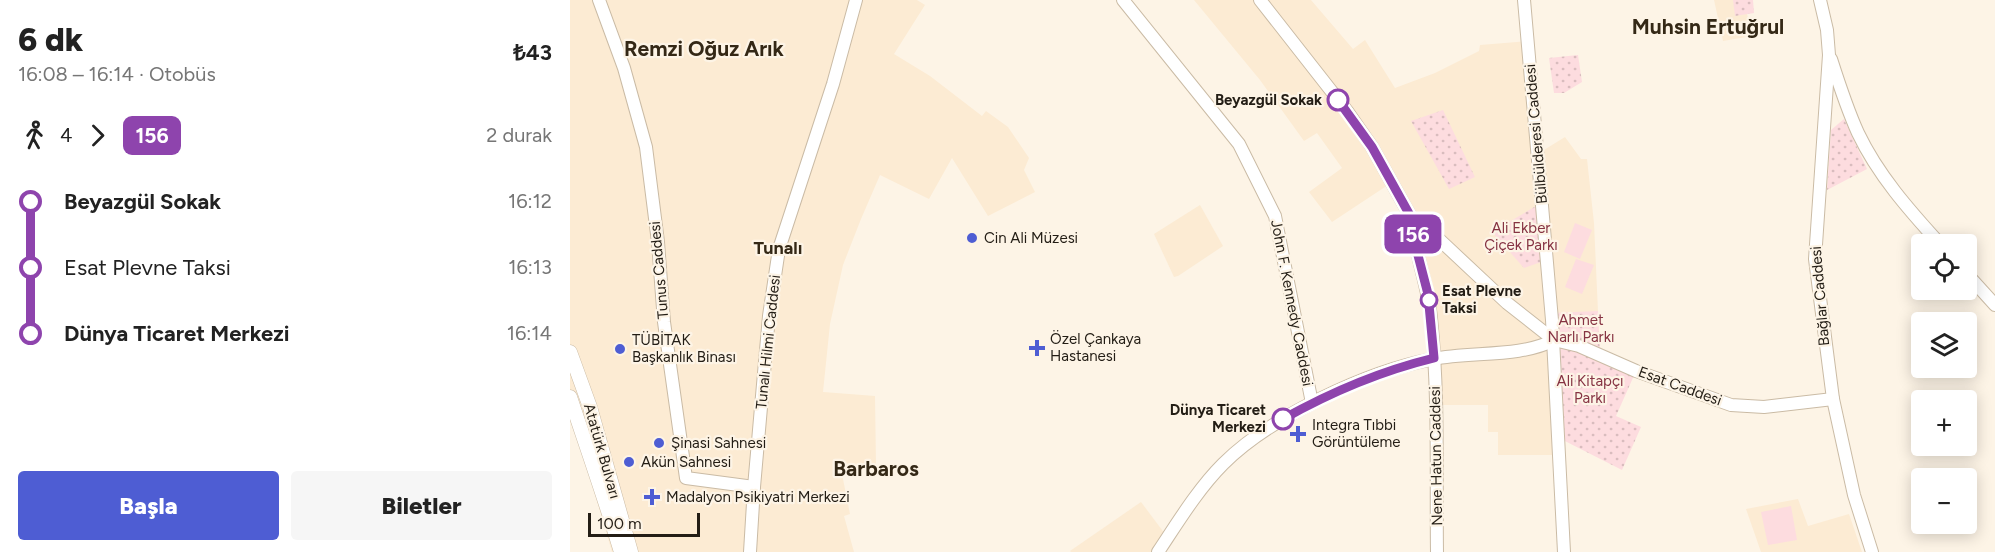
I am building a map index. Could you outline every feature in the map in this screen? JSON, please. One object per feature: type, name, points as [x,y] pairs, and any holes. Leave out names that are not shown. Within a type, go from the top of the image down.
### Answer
[{"type":"main road","name":"Tunus Caddesi","points":[[599,0],[624,68],[645,147],[658,242],[664,322],[686,478],[754,487]]},
{"type":"main road","name":"Tunalı Hilmi Caddesi","points":[[750,552],[769,316],[779,249],[833,84],[856,0]]},
{"type":"main road","name":"John F. Kennedy Caddesi","points":[[1123,0],[1239,144],[1275,216],[1312,403]]},
{"type":"main road","name":"Esat Caddesi","points":[[1260,0],[1347,111],[1372,147],[1412,219],[1427,228],[1507,303],[1554,340],[1579,346],[1636,371],[1731,405],[1764,407],[1833,399]]},
{"type":"main road","name":"Bülbülderesi Caddesi","points":[[1524,0],[1554,340],[1564,552]]},
{"type":"main road","name":"Bağlar Caddesi","points":[[1820,0],[1827,30],[1829,55],[1815,259],[1833,399],[1854,495],[1872,552]]},
{"type":"main road","points":[[1829,55],[1849,111],[1870,155],[1904,205],[1931,234]]},
{"type":"main road","name":"Nene Hatun Caddesi","points":[[1412,219],[1413,236],[1428,294],[1434,358],[1437,552]]},
{"type":"main road","points":[[1977,285],[1995,305]]},
{"type":"main road","points":[[1158,552],[1224,464],[1264,432],[1312,403],[1364,380],[1434,358],[1529,350],[1554,340]]},
{"type":"main road","name":"Atatürk Bulvarı","points":[[570,351],[597,433],[631,552]]},
{"type":"main road","name":"Atatürk Bulvarı","points":[[570,397],[582,436]]},
{"type":"main road","points":[[597,433],[614,469],[640,552]]},
{"type":"main road","points":[[582,436],[586,462],[612,552]]},
{"type":"main road","points":[[582,436],[596,471],[621,552]]},
{"type":"shaded area","points":[[570,0],[917,0],[925,5],[894,54],[930,76],[982,116],[986,111],[1008,127],[1029,158],[1024,170],[1035,192],[988,216],[952,158],[929,199],[880,175],[843,265],[830,324],[823,392],[875,396],[876,465],[842,474],[850,514],[844,516],[854,552],[612,552],[570,397]]},
{"type":"shaded area","points":[[1194,0],[1311,0],[1353,49],[1365,40],[1395,88],[1435,73],[1479,51],[1480,45],[1528,41],[1539,153],[1565,137],[1581,159],[1587,159],[1594,223],[1600,356],[1558,455],[1498,455],[1498,432],[1488,432],[1488,405],[1435,405],[1434,358],[1413,236],[1391,183],[1332,222],[1309,192],[1342,168],[1317,133],[1304,141],[1260,80]]},
{"type":"shaded area","points":[[1714,0],[1744,0],[1752,36],[1723,41]]},
{"type":"shaded area","points":[[1200,205],[1223,246],[1174,277],[1154,234]]},
{"type":"shaded area","points":[[1798,499],[1808,526],[1849,514],[1862,552],[1761,552],[1746,509]]},
{"type":"shaded area","points":[[1141,502],[1168,538],[1158,552],[1070,551]]},
{"type":"green space","points":[[1733,0],[1753,0],[1754,13],[1735,16]]},
{"type":"green space","points":[[1578,55],[1582,82],[1564,93],[1554,93],[1549,58]]},
{"type":"green space","points":[[1443,110],[1475,177],[1449,189],[1411,121]]},
{"type":"green space","points":[[1844,119],[1867,169],[1827,190],[1831,130]]},
{"type":"green space","name":"Ali Ekber Çiçek Parkı","points":[[1536,206],[1544,261],[1524,268],[1492,232]]},
{"type":"green space","points":[[1575,223],[1592,230],[1580,259],[1564,252]]},
{"type":"green space","points":[[1576,259],[1594,265],[1582,294],[1565,287]]},
{"type":"green space","name":"Ali Kitapçı Parkı","points":[[1598,311],[1600,355],[1636,371],[1616,416],[1641,427],[1622,470],[1557,437],[1552,313]]},
{"type":"green space","points":[[1791,506],[1797,540],[1768,545],[1761,512]]},
{"type":"bus line","name":"156","points":[[1283,419],[1312,403],[1364,380],[1434,358],[1428,294],[1413,236],[1412,219],[1372,147],[1338,100]]},
{"type":"place","name":"Beyazgül Sokak","points":[[1338,100]]},
{"type":"place","name":"Cin Ali Müzesi","points":[[972,238]]},
{"type":"place","name":"Esat Plevne Taksi","points":[[1429,300]]},
{"type":"place","name":"Özel Çankaya Hastanesi","points":[[1037,348]]},
{"type":"place","name":"TÜBİTAK Başkanlık Binası","points":[[620,349]]},
{"type":"place","name":"Dünya Ticaret Merkezi","points":[[1283,419]]},
{"type":"place","name":"Integra Tıbbi Görüntüleme","points":[[1298,434]]},
{"type":"place","name":"Şinasi Sahnesi","points":[[659,443]]},
{"type":"place","name":"Akün Sahnesi","points":[[629,462]]},
{"type":"place","name":"Madalyon Psikiyatri Merkezi","points":[[652,497]]},
{"type":"district","name":"Muhsin Ertuğrul","points":[[1708,26]]},
{"type":"district","name":"Remzi Oğuz Arık","points":[[704,48]]},
{"type":"district","name":"Tunalı","points":[[778,248]]},
{"type":"district","name":"Barbaros","points":[[876,468]]},
{"type":"park label","name":"Ahmet Narlı Parkı","points":[[1581,328]]}]
